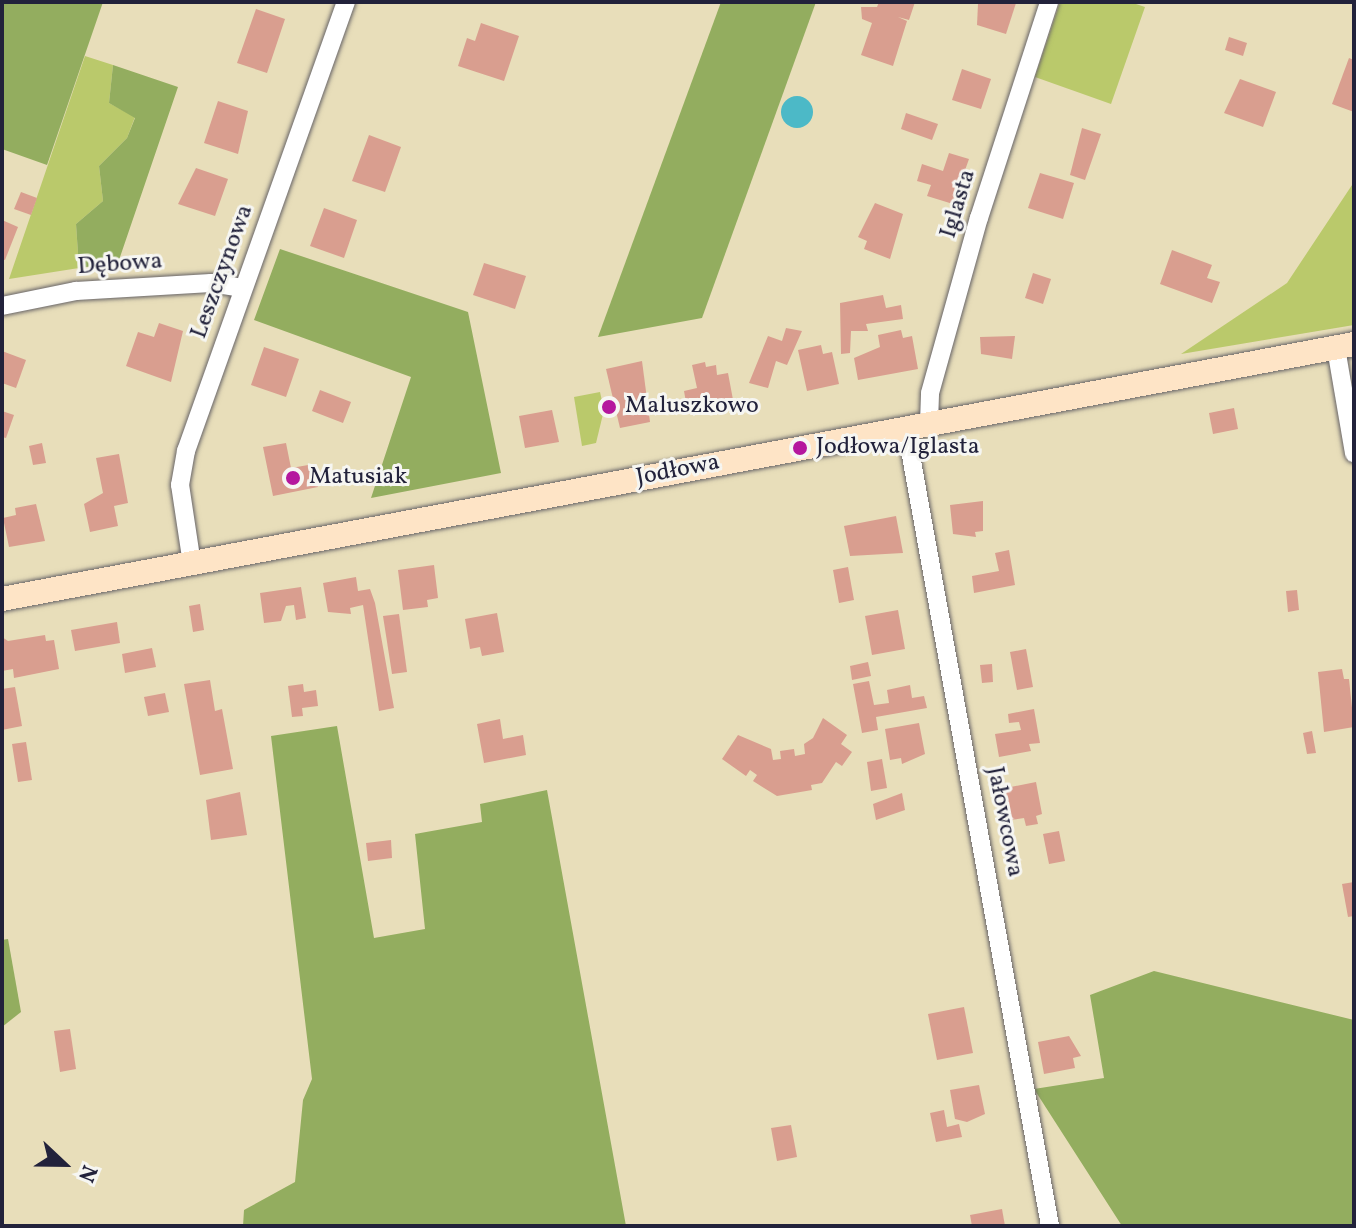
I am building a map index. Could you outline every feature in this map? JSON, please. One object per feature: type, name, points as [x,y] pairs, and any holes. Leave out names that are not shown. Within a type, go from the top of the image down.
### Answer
[{"type":"street","name":"Leszczynowa","points":[[192,564],[180,485],[186,451],[346,2]]},
{"type":"street","name":"Iglasta","points":[[917,426],[930,393],[979,218],[1049,2]]},
{"type":"street","name":"Dębowa","points":[[2,306],[76,291],[211,283],[243,288]]},
{"type":"street","name":"Jodłowa","points":[[2,599],[1345,346]]},
{"type":"street","points":[[1345,346],[1354,453]]},
{"type":"street","name":"Jałowcowa","points":[[917,426],[1050,1226]]},
{"type":"green space","points":[[2,2],[103,2],[47,165],[2,149]]},
{"type":"green space","points":[[721,2],[816,2],[702,318],[598,337]]},
{"type":"green space","points":[[1060,2],[1130,2],[1145,7],[1111,104],[1035,77]]},
{"type":"green space","points":[[85,56],[113,65],[109,103],[135,117],[127,138],[99,166],[103,201],[76,224],[79,268],[9,279]]},
{"type":"green space","points":[[113,65],[178,87],[118,263],[79,268],[76,224],[103,201],[99,166],[127,138],[135,118],[109,103]]},
{"type":"green space","points":[[1354,182],[1354,325],[1181,354],[1287,283]]},
{"type":"green space","points":[[280,249],[468,312],[501,473],[371,498],[411,377],[254,320]]},
{"type":"green space","points":[[600,392],[604,410],[596,443],[582,446],[574,397]]},
{"type":"green space","points":[[337,726],[374,938],[425,929],[415,834],[482,822],[480,804],[547,790],[626,1226],[243,1226],[244,1210],[295,1182],[303,1100],[312,1079],[271,736]]},
{"type":"green space","points":[[8,939],[21,1012],[2,1027],[2,940]]},
{"type":"green space","points":[[1154,971],[1354,1020],[1354,1226],[1122,1226],[1034,1089],[1104,1078],[1090,995]]},
{"type":"water","points":[[797,96],[808,101],[813,112],[808,123],[797,128],[786,123],[781,112],[786,101]]},
{"type":"building","points":[[879,2],[915,2],[909,20],[898,17],[907,21],[893,66],[861,55],[872,23],[862,19],[861,7],[877,7]]},
{"type":"building","points":[[1016,3],[1006,34],[977,25],[978,4]]},
{"type":"building","points":[[256,9],[285,19],[267,73],[237,63]]},
{"type":"building","points":[[481,23],[519,36],[504,81],[458,66],[467,38],[475,41]]},
{"type":"building","points":[[1229,37],[1247,43],[1243,56],[1225,50]]},
{"type":"building","points":[[1349,58],[1354,60],[1354,112],[1332,104]]},
{"type":"building","points":[[962,69],[991,79],[981,109],[952,100]]},
{"type":"building","points":[[1240,79],[1276,92],[1263,127],[1224,113]]},
{"type":"building","points":[[218,101],[248,111],[238,154],[204,143]]},
{"type":"building","points":[[906,113],[938,124],[932,140],[901,129]]},
{"type":"building","points":[[1082,128],[1101,134],[1085,180],[1070,175]]},
{"type":"building","points":[[369,135],[401,147],[385,192],[352,181]]},
{"type":"building","points":[[949,153],[969,159],[953,204],[927,196],[931,185],[917,181],[922,164],[943,171]]},
{"type":"building","points":[[196,168],[228,179],[215,216],[178,204]]},
{"type":"building","points":[[1040,173],[1074,183],[1063,219],[1028,208]]},
{"type":"building","points":[[21,192],[37,198],[31,215],[14,209]]},
{"type":"building","points":[[875,203],[903,214],[890,259],[864,249],[867,241],[858,237]]},
{"type":"building","points":[[324,208],[357,220],[344,258],[310,246]]},
{"type":"building","points":[[2,220],[18,227],[5,260],[2,259]]},
{"type":"building","points":[[1172,250],[1212,265],[1207,278],[1220,282],[1212,303],[1160,284]]},
{"type":"building","points":[[484,263],[526,276],[515,309],[473,295]]},
{"type":"building","points":[[1033,273],[1051,279],[1043,304],[1025,298]]},
{"type":"building","points":[[883,295],[886,308],[901,305],[903,319],[866,324],[868,331],[851,331],[850,353],[841,354],[840,303]]},
{"type":"building","points":[[159,323],[183,331],[171,382],[126,366],[138,332],[154,337]]},
{"type":"building","points":[[786,328],[802,331],[787,365],[776,361],[768,388],[749,383],[768,336],[782,341]]},
{"type":"building","points":[[901,330],[903,338],[912,336],[918,369],[858,380],[854,358],[880,347],[878,335]]},
{"type":"building","points":[[1015,336],[1012,359],[981,354],[980,337]]},
{"type":"building","points":[[821,345],[823,354],[832,352],[839,384],[807,391],[798,350]]},
{"type":"building","points":[[264,347],[299,359],[286,397],[251,385]]},
{"type":"building","points":[[2,351],[26,360],[16,388],[2,383]]},
{"type":"building","points":[[642,361],[650,422],[620,428],[606,369]]},
{"type":"building","points":[[705,362],[706,367],[716,365],[717,375],[728,373],[734,405],[688,414],[684,391],[697,388],[692,365]]},
{"type":"building","points":[[320,390],[351,402],[343,423],[312,411]]},
{"type":"building","points":[[1234,408],[1238,429],[1213,434],[1209,413]]},
{"type":"building","points":[[552,410],[559,442],[525,448],[519,416]]},
{"type":"building","points":[[2,411],[14,415],[6,438],[2,437]]},
{"type":"building","points":[[42,443],[46,463],[33,465],[29,446]]},
{"type":"building","name":"Matusiak","points":[[286,443],[291,468],[314,464],[318,487],[273,496],[263,447]]},
{"type":"building","points":[[119,454],[128,503],[114,506],[118,526],[90,532],[84,504],[103,493],[96,458]]},
{"type":"building","points":[[983,501],[983,531],[975,532],[976,537],[953,534],[950,505]]},
{"type":"building","points":[[36,504],[45,541],[9,547],[3,518],[16,515],[15,508]]},
{"type":"building","points":[[896,516],[903,553],[850,556],[844,526]]},
{"type":"building","points":[[1009,550],[1015,585],[974,593],[972,576],[999,571],[995,553]]},
{"type":"building","points":[[434,565],[438,598],[427,600],[428,607],[403,610],[398,570]]},
{"type":"building","points":[[848,567],[854,600],[839,603],[833,570]]},
{"type":"building","points":[[356,577],[358,591],[370,589],[375,603],[394,708],[379,711],[363,605],[350,608],[351,614],[328,612],[323,583]]},
{"type":"building","points":[[301,587],[306,618],[296,620],[294,605],[286,606],[281,621],[264,623],[260,593]]},
{"type":"building","points":[[1297,590],[1299,610],[1288,612],[1286,591]]},
{"type":"building","points":[[200,604],[204,630],[193,632],[189,606]]},
{"type":"building","points":[[898,610],[905,649],[872,655],[865,616]]},
{"type":"building","points":[[497,613],[504,652],[482,656],[480,647],[470,649],[465,619]]},
{"type":"building","points":[[399,614],[407,672],[392,674],[383,616]]},
{"type":"building","points":[[117,622],[120,643],[75,651],[71,630]]},
{"type":"building","points":[[45,635],[46,641],[54,640],[59,669],[14,678],[13,669],[2,671],[2,637],[8,641]]},
{"type":"building","points":[[152,648],[156,667],[125,673],[122,654]]},
{"type":"building","points":[[1026,649],[1033,687],[1017,690],[1010,652]]},
{"type":"building","points":[[868,662],[871,676],[852,680],[850,666]]},
{"type":"building","points":[[992,664],[993,682],[982,683],[980,665]]},
{"type":"building","points":[[1342,669],[1344,679],[1349,679],[1354,727],[1324,732],[1318,672]]},
{"type":"building","points":[[210,680],[215,711],[222,709],[233,769],[200,775],[184,684]]},
{"type":"building","points":[[869,681],[874,705],[889,703],[887,690],[910,685],[912,698],[924,696],[927,708],[876,717],[878,730],[862,733],[853,684]]},
{"type":"building","points":[[303,684],[304,692],[316,690],[318,706],[302,708],[303,716],[292,717],[288,686]]},
{"type":"building","points":[[15,687],[22,726],[2,730],[2,689]]},
{"type":"building","points":[[165,693],[169,712],[148,716],[144,697]]},
{"type":"building","points":[[1034,709],[1040,743],[1029,744],[1031,751],[999,757],[995,734],[1021,730],[1019,722],[1009,723],[1008,714]]},
{"type":"building","points":[[823,718],[847,735],[841,744],[852,752],[842,766],[836,762],[822,783],[811,785],[812,790],[777,796],[753,781],[757,775],[750,770],[746,776],[722,759],[738,735],[771,749],[773,760],[781,759],[780,751],[794,749],[795,756],[805,754],[804,744],[813,738]]},
{"type":"building","points":[[500,719],[503,739],[523,735],[526,755],[484,763],[477,724]]},
{"type":"building","points":[[919,723],[925,754],[902,764],[901,758],[890,760],[885,729]]},
{"type":"building","points":[[1312,731],[1316,753],[1307,754],[1303,733]]},
{"type":"building","points":[[26,742],[32,780],[18,782],[12,744]]},
{"type":"building","points":[[882,759],[887,788],[871,791],[867,762]]},
{"type":"building","points":[[1036,782],[1042,814],[1036,816],[1038,824],[1026,826],[1024,818],[1011,820],[1001,789]]},
{"type":"building","points":[[240,792],[247,835],[211,840],[206,800]]},
{"type":"building","points":[[902,793],[905,810],[876,820],[873,804]]},
{"type":"building","points":[[1059,831],[1065,861],[1049,864],[1043,834]]},
{"type":"building","points":[[391,840],[392,858],[368,861],[366,843]]},
{"type":"building","points":[[1354,882],[1354,916],[1348,917],[1342,884]]},
{"type":"building","points":[[964,1007],[973,1053],[937,1060],[928,1014]]},
{"type":"building","points":[[70,1029],[76,1069],[60,1072],[54,1031]]},
{"type":"building","points":[[1069,1036],[1081,1056],[1073,1058],[1075,1068],[1044,1074],[1038,1042]]},
{"type":"building","points":[[979,1085],[985,1114],[967,1122],[955,1119],[950,1090]]},
{"type":"building","points":[[944,1110],[947,1127],[959,1124],[962,1137],[936,1142],[930,1113]]},
{"type":"building","points":[[791,1125],[797,1157],[777,1161],[771,1128]]},
{"type":"building","points":[[1002,1209],[1005,1226],[972,1226],[970,1215]]},
{"type":"place","name":"Maluszkowo","points":[[609,407]]},
{"type":"place","name":"Jodłowa/Iglasta","points":[[800,448]]},
{"type":"place","name":"Matusiak","points":[[293,478]]}]
